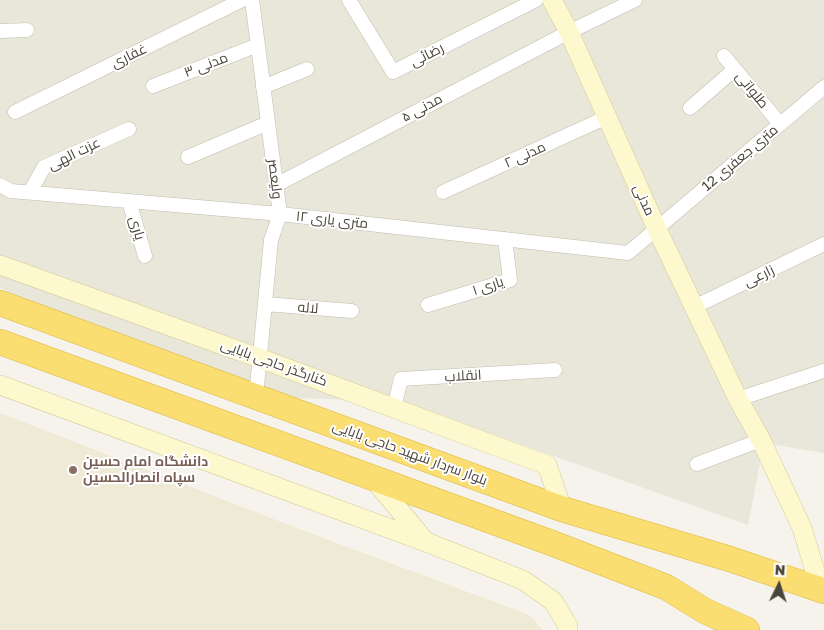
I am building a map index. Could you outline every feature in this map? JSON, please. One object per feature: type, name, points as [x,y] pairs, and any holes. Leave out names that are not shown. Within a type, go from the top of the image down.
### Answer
[{"type":"highway","name":"بلوار سردار شهید حاجی بابایی","points":[[0,303],[562,509],[730,559],[823,591]]},
{"type":"highway","points":[[0,342],[549,542],[666,588],[705,612],[747,630]]},
{"type":"highway","points":[[319,457],[332,425]]},
{"type":"main road","name":"مدنی","points":[[552,0],[657,229],[738,399],[761,440],[802,528],[823,591]]},
{"type":"main road","name":"کنارگذر حاجی بابایی","points":[[0,265],[260,358],[547,465],[562,509]]},
{"type":"main road","points":[[0,385],[426,542],[523,580],[552,600],[568,626],[568,630]]},
{"type":"main road","points":[[371,476],[426,542]]},
{"type":"street","name":"غفاری","points":[[16,112],[242,0]]},
{"type":"street","name":"ولیعصر","points":[[252,0],[280,214],[270,240],[256,397]]},
{"type":"street","name":"رضائی","points":[[349,0],[393,72],[536,0]]},
{"type":"street","name":"مدنی ۵","points":[[276,185],[568,32],[634,0]]},
{"type":"street","points":[[0,32],[27,30]]},
{"type":"street","name":"مدنی ۳","points":[[153,86],[258,45]]},
{"type":"street","name":"طلواتی","points":[[724,56],[780,124]]},
{"type":"street","points":[[690,108],[735,68]]},
{"type":"street","points":[[263,87],[307,69]]},
{"type":"street","name":"12 متری جعفری","points":[[657,229],[824,87]]},
{"type":"street","name":"مدنی ۲","points":[[443,192],[607,118]]},
{"type":"street","points":[[188,157],[268,123]]},
{"type":"street","name":"عزت الهی","points":[[30,192],[44,167],[129,129]]},
{"type":"street","name":"۱۲ متری یاری","points":[[0,185],[11,191],[280,214],[628,252],[657,229]]},
{"type":"street","name":"یاری","points":[[129,201],[145,256]]},
{"type":"street","name":"یاری ۱","points":[[428,305],[510,280],[504,239]]},
{"type":"street","name":"زارعی","points":[[694,307],[824,244]]},
{"type":"street","name":"لاله","points":[[265,304],[352,311]]},
{"type":"street","name":"انقلاب","points":[[394,407],[401,379],[555,370]]},
{"type":"street","points":[[738,399],[824,371]]},
{"type":"street","points":[[697,464],[761,440]]},
{"type":"shaded area","points":[[0,0],[824,0],[824,453],[764,443],[748,525],[399,401],[256,397],[0,288]]},
{"type":"shaded area","name":"دانشگاه امام حسین سپاه انصارالحسین","points":[[0,413],[294,527],[529,615],[543,630],[0,630]]},
{"type":"place","name":"دانشگاه امام حسین سپاه انصارالحسین","points":[[73,470]]}]
